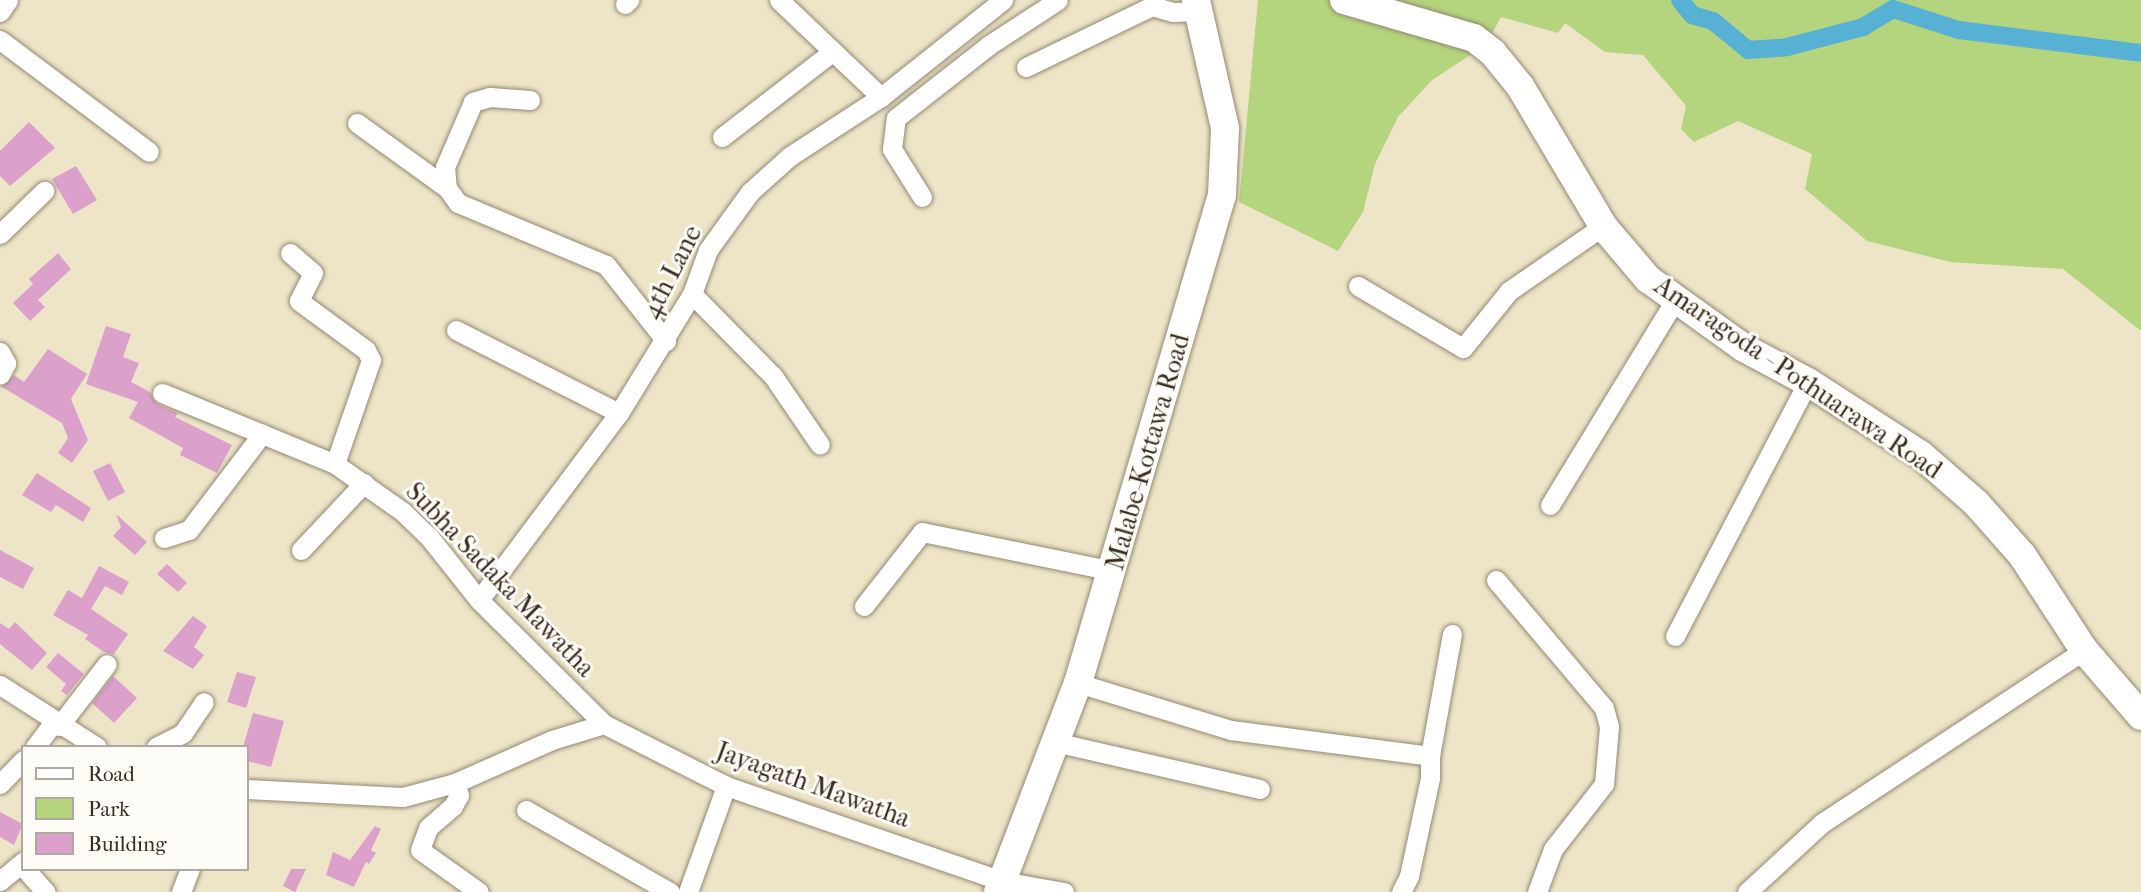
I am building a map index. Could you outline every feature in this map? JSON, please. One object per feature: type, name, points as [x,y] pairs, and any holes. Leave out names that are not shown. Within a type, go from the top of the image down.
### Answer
[{"type":"street","points":[[0,12],[8,0]]},
{"type":"street","points":[[779,0],[881,97]]},
{"type":"street","name":"4th Lane","points":[[479,600],[619,413],[692,295],[708,250],[750,192],[790,156],[881,97],[1003,0]]},
{"type":"street","points":[[922,197],[892,149],[897,118],[989,45],[1058,0]]},
{"type":"street","name":"Amaragoda - Pothuarawa Road","points":[[1344,0],[1474,38],[1493,53],[1520,86],[1603,226],[1648,279],[1744,348],[1808,382],[1921,454],[1976,503],[2022,555],[2084,650],[2141,716]]},
{"type":"street","points":[[1026,67],[1152,6],[1172,12],[1197,5]]},
{"type":"street","name":"Malabe-Kottawa Road","points":[[1000,886],[1059,743],[1114,571],[1222,195],[1225,128],[1197,5]]},
{"type":"street","points":[[0,40],[149,152]]},
{"type":"street","points":[[722,136],[832,52]]},
{"type":"street","points":[[447,188],[445,167],[473,102],[490,97],[530,100]]},
{"type":"street","points":[[357,123],[447,188],[458,204],[606,265],[666,341]]},
{"type":"street","points":[[0,234],[44,191]]},
{"type":"street","points":[[1358,286],[1463,348],[1509,291],[1603,226]]},
{"type":"street","points":[[290,253],[313,273],[299,301],[366,350],[371,360],[335,464]]},
{"type":"street","points":[[692,295],[773,376],[820,445]]},
{"type":"street","points":[[1550,505],[1675,300]]},
{"type":"street","points":[[456,330],[619,413]]},
{"type":"street","points":[[0,352],[6,363],[0,375]]},
{"type":"street","points":[[1675,636],[1808,382]]},
{"type":"street","name":"Subha Sadaka Mawatha","points":[[162,393],[335,464],[364,483],[429,537],[479,600],[604,724]]},
{"type":"street","points":[[164,538],[189,530],[262,434]]},
{"type":"street","points":[[301,550],[364,483]]},
{"type":"street","points":[[864,606],[922,532],[1114,571]]},
{"type":"street","points":[[1496,580],[1604,708],[1609,727],[1604,784],[1553,849],[1537,892]]},
{"type":"street","points":[[1401,892],[1409,876],[1430,778],[1430,755],[1452,634]]},
{"type":"street","points":[[1746,892],[1822,823],[2084,650]]},
{"type":"street","points":[[37,745],[107,664]]},
{"type":"street","points":[[1078,683],[1231,730],[1430,755]]},
{"type":"street","points":[[0,685],[56,724],[93,745]]},
{"type":"street","points":[[160,745],[183,733],[204,702]]},
{"type":"street","points":[[248,789],[403,797],[455,783],[552,740],[604,724]]},
{"type":"street","name":"Jayagath Mawatha","points":[[604,724],[726,786],[1000,886],[1064,892]]},
{"type":"street","points":[[1059,743],[1260,789]]},
{"type":"street","points":[[0,785],[21,762]]},
{"type":"street","points":[[455,783],[459,795],[453,806],[428,828],[420,850],[479,892]]},
{"type":"street","points":[[688,892],[726,786]]},
{"type":"street","points":[[526,810],[670,892]]},
{"type":"street","points":[[0,881],[21,866]]},
{"type":"street","points":[[28,871],[46,892]]},
{"type":"street","points":[[181,892],[189,871]]},
{"type":"green space","points":[[1258,0],[2141,0],[2141,331],[2063,269],[1950,262],[1867,241],[1805,189],[1812,154],[1738,121],[1694,142],[1681,129],[1686,106],[1643,55],[1605,52],[1565,23],[1558,33],[1501,17],[1486,45],[1432,80],[1398,117],[1375,164],[1363,212],[1338,251],[1239,202]]},
{"type":"building","points":[[29,122],[55,148],[10,186],[0,176],[0,151]]},
{"type":"building","points":[[76,166],[97,200],[73,214],[52,179]]},
{"type":"building","points":[[58,253],[71,269],[38,300],[45,307],[30,321],[13,303],[33,284],[29,279]]},
{"type":"building","points":[[106,326],[131,334],[123,357],[139,363],[131,382],[150,392],[157,404],[178,413],[175,417],[232,445],[217,473],[180,455],[183,448],[129,418],[138,402],[86,384]]},
{"type":"building","points":[[48,349],[87,374],[71,399],[88,440],[72,463],[58,453],[68,438],[62,423],[2,387],[14,375],[24,382]]},
{"type":"building","points":[[110,463],[125,492],[108,501],[93,471]]},
{"type":"building","points":[[37,473],[91,508],[83,522],[56,505],[51,512],[22,495]]},
{"type":"building","points":[[116,514],[147,542],[135,555],[113,536],[121,527]]},
{"type":"building","points":[[0,550],[34,568],[23,589],[0,577]]},
{"type":"building","points":[[167,564],[187,583],[178,592],[157,574]]},
{"type":"building","points":[[99,566],[129,582],[122,595],[105,586],[91,609],[128,634],[114,654],[104,652],[85,639],[88,635],[53,615],[68,590],[82,598]]},
{"type":"building","points":[[193,616],[207,626],[194,647],[204,655],[193,669],[163,651]]},
{"type":"building","points":[[15,622],[47,653],[32,670],[0,644],[0,623],[9,629]]},
{"type":"building","points":[[58,653],[84,674],[67,695],[61,691],[66,684],[46,667]]},
{"type":"building","points":[[237,672],[256,677],[246,708],[227,702]]},
{"type":"building","points":[[113,676],[137,698],[114,723],[92,703]]},
{"type":"building","points":[[253,713],[284,721],[271,767],[248,761],[248,745],[244,745]]},
{"type":"building","points":[[0,812],[21,823],[14,845],[0,837]]},
{"type":"building","points":[[375,826],[381,829],[371,850],[376,853],[369,864],[366,862],[354,887],[326,875],[333,852],[350,860]]},
{"type":"building","points":[[291,869],[306,869],[295,892],[283,886]]},
{"type":"waterway","points":[[1680,0],[1692,15],[1713,21],[1748,50],[1787,47],[1863,27],[1893,9],[1959,30],[2141,53]]}]
